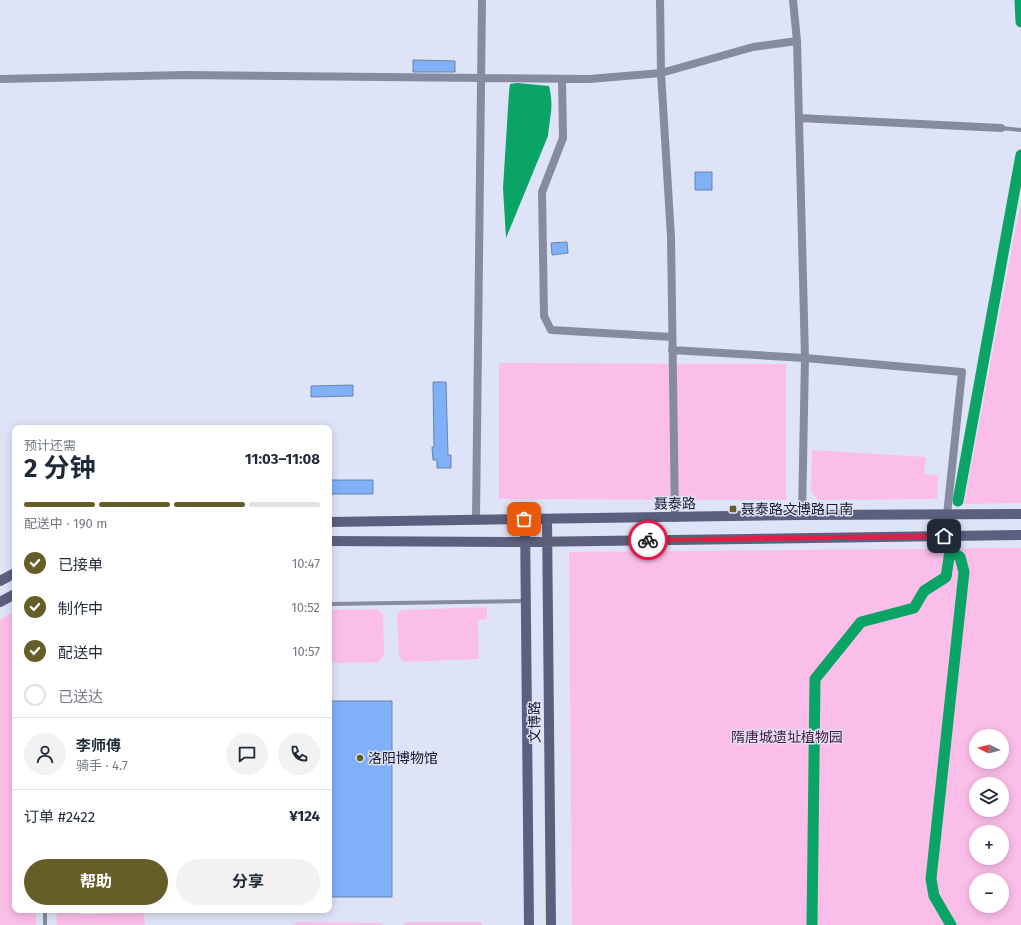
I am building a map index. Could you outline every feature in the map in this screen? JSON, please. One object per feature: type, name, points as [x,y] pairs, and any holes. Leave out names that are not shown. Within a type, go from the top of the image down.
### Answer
[{"type":"main road","name":"聂泰路","points":[[332,522],[802,515],[1021,514]]},
{"type":"main road","name":"文博路","points":[[524,519],[529,925]]},
{"type":"main road","name":"文博路","points":[[547,519],[551,925]]},
{"type":"main road","points":[[332,541],[547,542],[1021,535]]},
{"type":"main road","points":[[0,581],[12,575]]},
{"type":"main road","points":[[0,602],[12,596]]},
{"type":"street","points":[[476,519],[482,0]]},
{"type":"street","points":[[660,0],[661,73],[671,237],[674,518]]},
{"type":"street","points":[[793,0],[798,40],[805,358],[802,515]]},
{"type":"street","points":[[0,79],[185,75],[589,79],[661,73],[753,47],[798,40]]},
{"type":"street","points":[[562,79],[563,138],[542,192],[544,316],[551,330],[672,337]]},
{"type":"street","points":[[799,118],[1001,128]]},
{"type":"street","points":[[672,350],[805,358],[962,372],[946,515]]},
{"type":"lane","points":[[1001,128],[1021,130]]},
{"type":"lane","points":[[332,604],[525,601]]},
{"type":"lane","points":[[45,913],[45,925]]},
{"type":"green space","points":[[1021,199],[1021,503],[964,504]]},
{"type":"green space","points":[[499,363],[786,364],[786,500],[499,499]]},
{"type":"green space","points":[[812,450],[926,457],[924,474],[938,475],[937,499],[818,500],[811,491]]},
{"type":"green space","name":"隋唐城遗址植物园","points":[[1021,548],[1021,925],[572,925],[569,552]]},
{"type":"green space","points":[[487,607],[487,619],[478,620],[479,659],[404,662],[399,657],[397,615],[402,610]]},
{"type":"green space","points":[[377,609],[383,614],[384,655],[378,662],[335,663],[332,659],[332,612],[334,610]]},
{"type":"green space","points":[[12,613],[12,913],[36,913],[36,925],[0,925],[0,620]]},
{"type":"green space","points":[[56,913],[144,913],[145,925],[57,925]]},
{"type":"green space","points":[[296,922],[381,923],[383,925],[293,925]]},
{"type":"green space","points":[[405,922],[482,922],[482,925],[403,925]]},
{"type":"shaded area","points":[[517,83],[549,86],[551,111],[548,136],[506,238],[503,188],[509,92],[510,84]]},
{"type":"building","points":[[413,60],[455,61],[455,72],[413,72]]},
{"type":"building","points":[[695,172],[712,172],[712,190],[695,190]]},
{"type":"building","points":[[567,242],[568,253],[552,255],[551,243]]},
{"type":"building","points":[[433,382],[446,382],[448,455],[451,455],[451,468],[437,468],[437,460],[433,460]]},
{"type":"building","points":[[353,385],[353,396],[311,397],[311,386]]},
{"type":"building","points":[[332,480],[373,480],[373,494],[332,494]]},
{"type":"building","name":"洛阳博物馆","points":[[332,701],[392,701],[392,897],[332,897]]},
{"type":"waterway","points":[[1020,0],[1021,22]]},
{"type":"waterway","points":[[958,501],[1021,155]]},
{"type":"waterway","points":[[812,925],[815,679],[861,622],[914,608],[924,591],[946,577],[950,551],[960,557],[964,572],[931,879],[934,896],[951,925]]},
{"type":"way so far","points":[[524,519],[525,542],[648,540]]},
{"type":"place","name":"聂泰路文博路口南","points":[[733,509]]},
{"type":"place","name":"洛阳博物馆","points":[[360,758]]},
{"type":"route","points":[[648,540],[944,536]]}]
